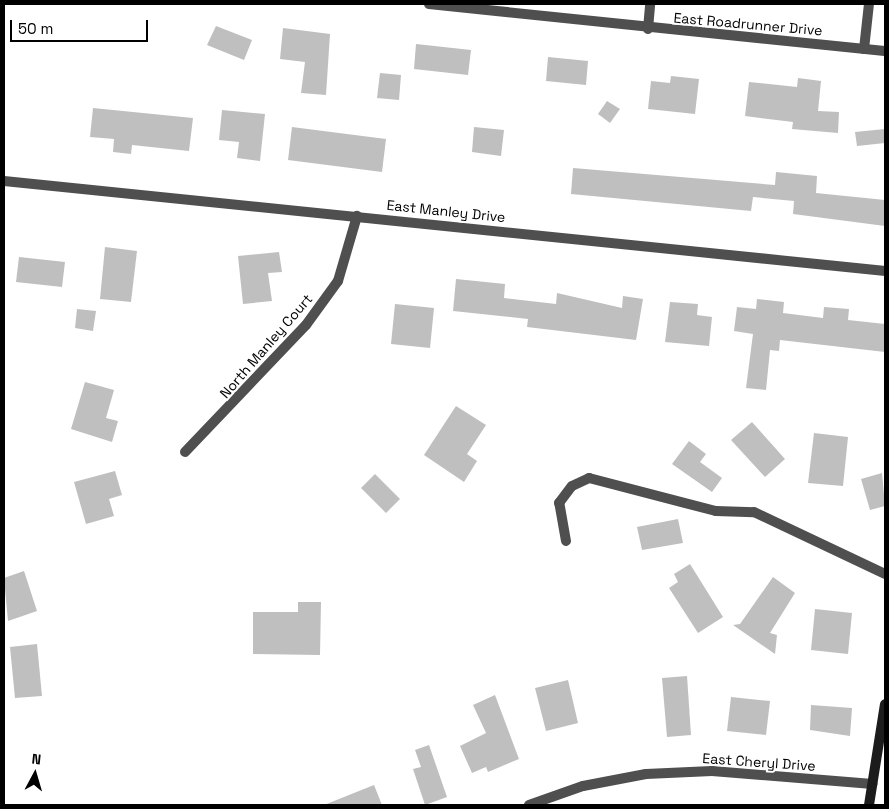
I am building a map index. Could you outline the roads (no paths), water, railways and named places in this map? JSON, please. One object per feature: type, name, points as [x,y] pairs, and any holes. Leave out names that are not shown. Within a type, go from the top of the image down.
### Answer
[{"type":"street","name":"East Roadrunner Drive","points":[[429,4],[648,29],[885,51]]},
{"type":"street","points":[[648,29],[650,4]]},
{"type":"street","points":[[864,48],[869,4]]},
{"type":"street","name":"East Manley Drive","points":[[4,182],[357,216],[885,271]]},
{"type":"street","name":"North Manley Court","points":[[185,452],[306,325],[338,281],[357,216]]},
{"type":"street","points":[[566,541],[559,504],[572,486],[589,478],[716,511],[754,512],[885,574]]},
{"type":"street","points":[[869,805],[885,704]]},
{"type":"street","name":"East Cheryl Drive","points":[[529,805],[583,786],[646,774],[712,770],[872,784]]}]
